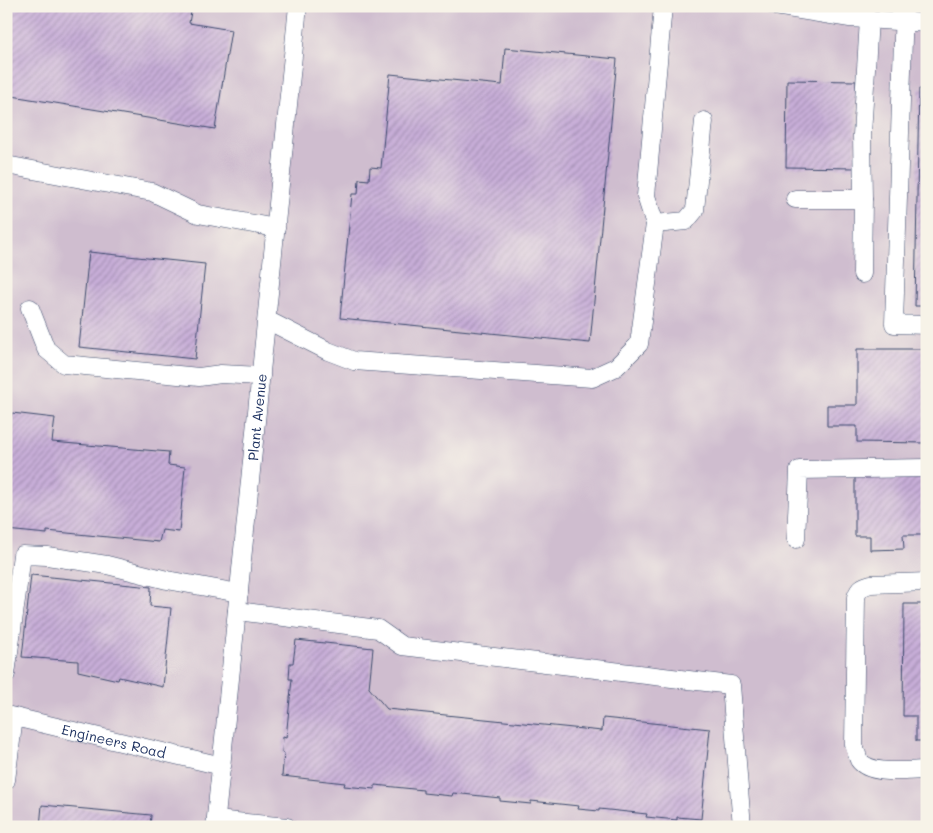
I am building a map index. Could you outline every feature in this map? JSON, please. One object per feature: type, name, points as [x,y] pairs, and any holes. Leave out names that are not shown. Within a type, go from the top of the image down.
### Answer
[{"type":"street","name":"Plant Avenue","points":[[216,823],[298,6]]},
{"type":"street","points":[[267,320],[328,351],[354,360],[592,378],[616,367],[639,344],[655,224],[646,196],[663,6]]},
{"type":"street","points":[[775,6],[815,9],[868,19],[904,14],[927,23]]},
{"type":"street","points":[[904,14],[894,324],[927,325]]},
{"type":"street","points":[[862,274],[862,135],[868,19]]},
{"type":"street","points":[[655,224],[686,221],[695,210],[704,121]]},
{"type":"street","points":[[6,165],[152,192],[198,214],[276,228]]},
{"type":"street","points":[[796,199],[863,199]]},
{"type":"street","points":[[30,308],[46,350],[64,364],[199,377],[221,374],[261,376]]},
{"type":"street","points":[[796,539],[799,470],[927,468]]},
{"type":"street","points":[[6,674],[22,555],[47,556],[107,565],[167,580],[239,594]]},
{"type":"street","points":[[927,582],[871,584],[863,586],[858,590],[856,597],[854,745],[859,759],[866,766],[877,770],[927,770]]},
{"type":"street","points":[[237,611],[378,629],[402,646],[731,685],[742,827]]},
{"type":"street","points":[[6,780],[10,716]]},
{"type":"street","name":"Engineers Road","points":[[10,716],[222,766]]},
{"type":"street","points":[[216,823],[287,827]]},
{"type":"shaded area","points":[[6,6],[927,6],[927,827],[6,827]]},
{"type":"building","points":[[6,6],[192,6],[189,23],[231,30],[215,129],[6,95]]},
{"type":"building","points":[[505,48],[617,59],[590,343],[340,318],[352,194],[358,194],[359,179],[369,180],[370,167],[381,168],[390,74],[502,85]]},
{"type":"building","points":[[787,80],[856,81],[855,168],[786,167]]},
{"type":"building","points":[[919,89],[927,89],[927,306],[915,306]]},
{"type":"building","points":[[89,252],[205,264],[195,359],[79,347]]},
{"type":"building","points":[[857,349],[927,349],[927,443],[857,442],[857,426],[827,426],[827,405],[857,405]]},
{"type":"building","points":[[12,413],[55,418],[52,442],[169,452],[168,465],[185,467],[179,532],[162,530],[159,542],[47,531],[47,534],[6,530],[6,432]]},
{"type":"building","points":[[855,475],[927,475],[927,535],[903,535],[904,549],[870,550],[870,536],[855,536]]},
{"type":"building","points":[[31,575],[151,587],[150,606],[171,608],[163,687],[119,677],[118,680],[78,671],[78,661],[22,657]]},
{"type":"building","points":[[904,604],[927,604],[927,741],[916,741],[916,716],[903,716]]},
{"type":"building","points":[[296,640],[373,648],[369,688],[387,709],[602,731],[603,718],[710,729],[701,819],[677,817],[677,820],[646,817],[647,814],[599,809],[599,811],[578,809],[579,806],[531,801],[531,804],[500,801],[500,798],[453,793],[452,796],[423,793],[423,790],[375,785],[375,789],[344,786],[345,783],[282,776],[283,737],[286,738],[292,679],[289,679],[290,663],[293,663]]},
{"type":"building","points":[[42,805],[151,815],[150,827],[40,827]]}]
